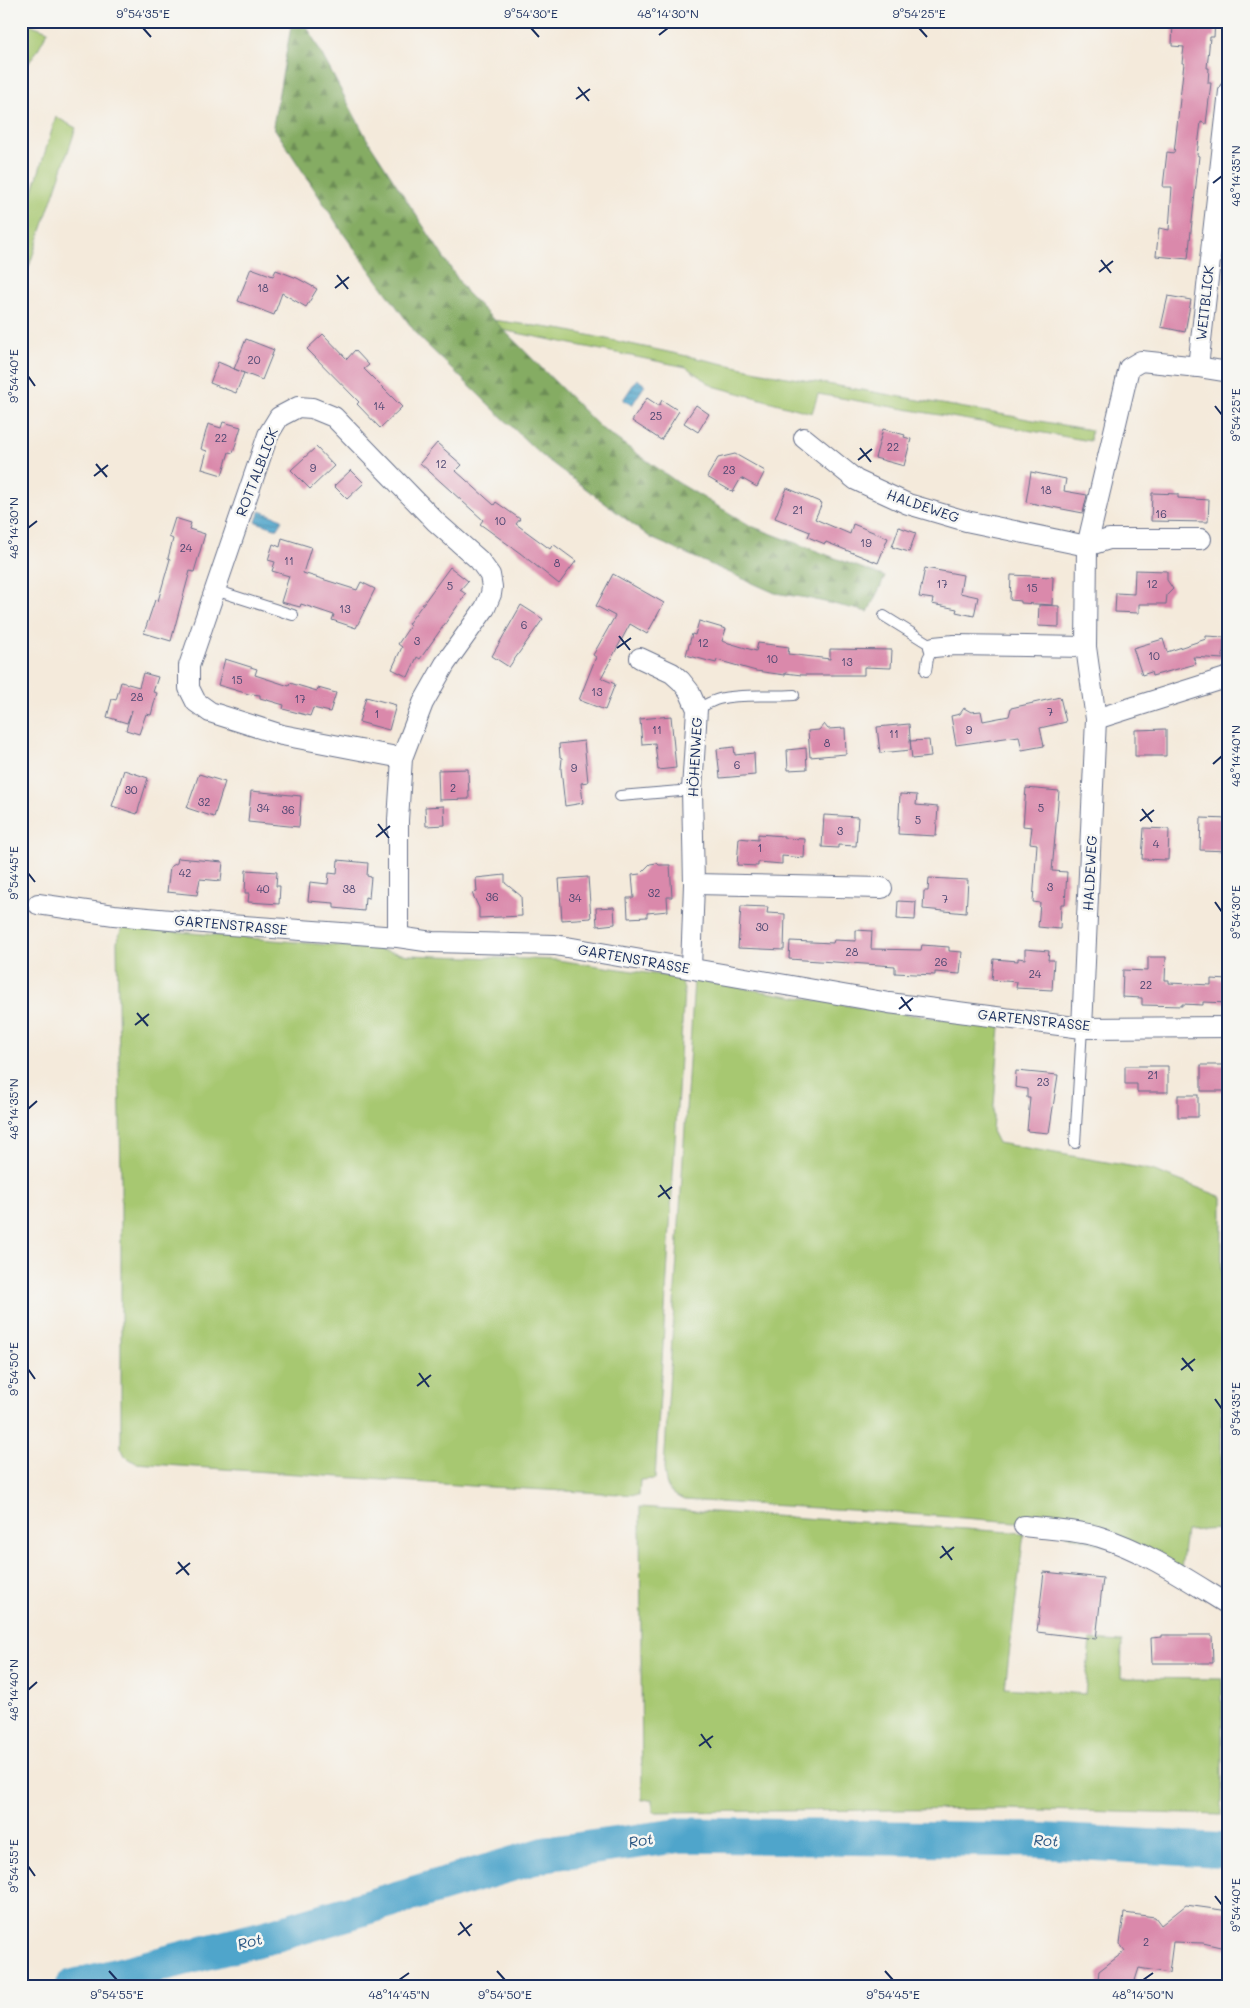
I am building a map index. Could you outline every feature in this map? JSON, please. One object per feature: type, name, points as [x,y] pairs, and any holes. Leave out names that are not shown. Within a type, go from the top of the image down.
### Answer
[{"type":"street","name":"WEITBLICK","points":[[1198,367],[1229,91]]},
{"type":"street","name":"HALDEWEG","points":[[1082,1028],[1096,719],[1086,647],[1087,546],[1129,368],[1141,361],[1198,367]]},
{"type":"street","points":[[1198,367],[1229,372]]},
{"type":"street","name":"ROTTALBLICK","points":[[398,937],[398,820],[402,758],[423,703],[445,664],[486,608],[491,594],[490,575],[479,560],[436,522],[334,417],[312,408],[298,407],[279,417],[268,435],[189,666],[188,688],[196,702],[210,712],[282,735],[402,758]]},
{"type":"street","name":"HALDEWEG","points":[[804,438],[856,480],[908,504],[966,522],[1087,546],[1109,539],[1201,539]]},
{"type":"street","points":[[934,647],[954,645],[1086,647]]},
{"type":"street","name":"HÖHENWEG","points":[[640,658],[672,673],[681,681],[689,691],[697,709],[692,790],[694,884],[690,968]]},
{"type":"street","points":[[1096,719],[1229,677]]},
{"type":"street","points":[[694,884],[882,888]]},
{"type":"street","name":"GARTENSTRASSE","points":[[38,904],[114,915],[398,937],[432,942],[555,945],[889,1003],[1082,1028],[1229,1027]]},
{"type":"street","points":[[1024,1526],[1098,1536],[1128,1548],[1190,1581],[1229,1605]]},
{"type":"lane","points":[[215,590],[293,614]]},
{"type":"lane","points":[[884,616],[934,647],[928,658],[926,671]]},
{"type":"lane","points":[[697,709],[717,700],[739,696],[772,697],[794,695]]},
{"type":"lane","points":[[620,796],[692,790]]},
{"type":"lane","points":[[1075,1143],[1082,1028]]},
{"type":"green space","points":[[21,21],[48,31],[21,74]]},
{"type":"green space","points":[[292,21],[304,21],[367,139],[466,292],[601,428],[677,482],[751,526],[885,577],[868,612],[807,598],[775,593],[651,538],[540,454],[418,336],[343,233],[273,126]]},
{"type":"green space","points":[[56,117],[76,128],[21,290],[21,229]]},
{"type":"green space","points":[[493,320],[564,330],[781,376],[1091,430],[1090,441],[818,394],[812,413],[713,386],[686,367],[502,330]]},
{"type":"green space","points":[[122,927],[376,949],[408,955],[557,960],[681,978],[684,990],[655,1479],[640,1480],[639,1495],[472,1486],[136,1463],[125,1456],[121,1447],[121,1179],[117,942]]},
{"type":"green space","points":[[694,980],[881,1011],[1000,1026],[992,1131],[998,1143],[1152,1170],[1222,1197],[1221,1529],[1186,1531],[1181,1569],[1029,1523],[684,1500],[668,1488],[664,1468]]},
{"type":"green space","points":[[640,1507],[1024,1533],[1005,1688],[1085,1694],[1090,1640],[1122,1642],[1121,1678],[1222,1679],[1222,1815],[1008,1809],[653,1812],[653,1799],[642,1800]]},
{"type":"water","points":[[637,379],[645,385],[632,405],[623,400]]},
{"type":"water","points":[[260,511],[282,519],[278,529],[256,522]]},
{"type":"building","points":[[1173,21],[1215,21],[1214,37],[1210,37],[1207,68],[1209,68],[1208,83],[1211,83],[1206,124],[1201,122],[1188,259],[1156,256],[1159,228],[1169,230],[1172,187],[1163,187],[1167,152],[1174,153],[1184,63],[1182,63],[1184,47],[1172,46]]},
{"type":"building","points":[[251,268],[273,276],[276,270],[297,278],[317,289],[306,307],[282,293],[274,315],[238,301]]},
{"type":"building","points":[[1168,296],[1191,300],[1185,332],[1161,327]]},
{"type":"building","points":[[323,334],[347,359],[355,350],[369,365],[364,369],[402,407],[380,428],[357,404],[359,402],[307,349]]},
{"type":"building","points":[[246,339],[274,350],[262,380],[234,369]]},
{"type":"building","points":[[218,362],[244,373],[236,393],[210,383]]},
{"type":"building","points":[[647,398],[659,406],[662,400],[679,411],[661,440],[632,421]]},
{"type":"building","points":[[696,405],[709,414],[698,432],[684,423]]},
{"type":"building","points":[[223,422],[241,427],[233,453],[229,452],[222,475],[202,469],[207,451],[201,449],[208,424],[221,428]]},
{"type":"building","points":[[883,429],[905,435],[904,437],[911,439],[904,466],[875,458]]},
{"type":"building","points":[[437,443],[462,465],[456,471],[494,505],[496,502],[520,519],[516,524],[550,549],[553,544],[576,561],[559,584],[480,524],[483,520],[420,463]]},
{"type":"building","points":[[316,447],[334,466],[310,489],[291,470]]},
{"type":"building","points":[[735,454],[765,471],[757,487],[741,478],[733,492],[707,477],[718,458]]},
{"type":"building","points":[[351,470],[364,483],[347,499],[334,486]]},
{"type":"building","points":[[1031,472],[1066,479],[1064,491],[1087,495],[1083,513],[1026,502]]},
{"type":"building","points":[[787,488],[822,503],[815,519],[850,534],[853,524],[888,538],[878,563],[826,542],[825,544],[808,537],[810,532],[775,518]]},
{"type":"building","points":[[1152,493],[1178,494],[1178,498],[1209,500],[1208,522],[1151,521]]},
{"type":"building","points":[[175,518],[191,523],[189,529],[205,534],[194,572],[190,571],[171,641],[144,633],[155,600],[158,601],[170,559],[168,558],[173,539],[169,537]]},
{"type":"building","points":[[899,527],[916,533],[909,552],[892,547]]},
{"type":"building","points":[[282,538],[311,547],[303,573],[357,590],[361,582],[375,589],[356,628],[332,620],[334,615],[301,604],[300,607],[281,602],[289,576],[272,571],[275,562],[268,560],[273,544],[280,547]]},
{"type":"building","points":[[450,567],[468,581],[460,590],[466,594],[420,659],[417,657],[408,677],[392,669],[402,647],[398,644],[410,626],[408,624]]},
{"type":"building","points":[[925,568],[963,575],[960,593],[978,597],[974,616],[956,612],[957,609],[932,604],[933,599],[919,597]]},
{"type":"building","points":[[1135,570],[1167,571],[1167,580],[1173,589],[1167,595],[1166,604],[1139,604],[1139,613],[1115,612],[1116,593],[1134,594]]},
{"type":"building","points":[[613,574],[664,603],[647,634],[630,624],[601,678],[615,684],[605,710],[579,700],[596,657],[593,655],[615,616],[596,606]]},
{"type":"building","points":[[1011,575],[1053,577],[1052,605],[1021,603],[1021,601],[1010,600]]},
{"type":"building","points":[[521,605],[543,619],[509,667],[492,656]]},
{"type":"building","points":[[1039,605],[1059,606],[1059,627],[1038,626]]},
{"type":"building","points":[[699,621],[726,629],[722,641],[756,651],[758,643],[789,647],[788,654],[830,659],[830,649],[892,650],[891,668],[864,667],[864,675],[802,675],[785,673],[785,675],[756,671],[717,660],[716,663],[686,655],[692,634],[695,635]]},
{"type":"building","points":[[1206,636],[1224,637],[1223,659],[1193,657],[1196,664],[1152,676],[1151,672],[1142,675],[1133,648],[1163,639],[1167,652],[1206,639]]},
{"type":"building","points":[[225,659],[257,669],[255,675],[289,686],[290,683],[317,691],[318,688],[336,693],[330,712],[313,708],[310,716],[283,709],[284,705],[260,698],[260,695],[252,695],[218,685]]},
{"type":"building","points":[[143,673],[158,677],[153,692],[157,693],[151,715],[146,714],[139,734],[126,730],[132,710],[127,723],[107,717],[112,699],[116,700],[121,682],[139,687]]},
{"type":"building","points":[[366,697],[396,705],[389,730],[359,722]]},
{"type":"building","points":[[1060,697],[1066,722],[1040,728],[1044,746],[1022,750],[1019,736],[956,745],[951,716],[960,714],[964,708],[971,712],[981,711],[983,721],[1009,716],[1011,708]]},
{"type":"building","points":[[671,716],[676,768],[658,770],[655,743],[642,744],[640,719]]},
{"type":"building","points":[[824,724],[828,729],[845,728],[846,754],[810,757],[808,731],[819,730]]},
{"type":"building","points":[[909,724],[911,750],[880,753],[877,727]]},
{"type":"building","points":[[1166,729],[1166,756],[1135,756],[1135,730]]},
{"type":"building","points":[[929,740],[931,757],[912,759],[910,741]]},
{"type":"building","points":[[584,741],[588,782],[581,783],[583,803],[565,806],[561,769],[562,758],[560,757],[559,744]]},
{"type":"building","points":[[734,747],[735,755],[754,753],[755,775],[720,778],[717,749]]},
{"type":"building","points":[[806,748],[807,769],[788,770],[787,750]]},
{"type":"building","points":[[468,769],[469,799],[439,800],[438,770]]},
{"type":"building","points":[[124,770],[148,778],[137,814],[112,806]]},
{"type":"building","points":[[199,774],[225,782],[214,817],[187,808]]},
{"type":"building","points":[[1026,788],[1059,791],[1052,871],[1067,872],[1065,904],[1061,904],[1060,929],[1038,927],[1040,903],[1033,902],[1037,844],[1030,843],[1032,827],[1023,826]]},
{"type":"building","points":[[251,791],[301,796],[299,827],[248,822]]},
{"type":"building","points":[[900,794],[917,795],[916,805],[938,807],[936,836],[898,834]]},
{"type":"building","points":[[444,806],[445,825],[426,826],[425,807]]},
{"type":"building","points":[[824,815],[858,817],[856,846],[838,845],[838,848],[822,847]]},
{"type":"building","points":[[1201,818],[1229,819],[1229,851],[1200,850]]},
{"type":"building","points":[[1144,828],[1169,829],[1168,860],[1142,859]]},
{"type":"building","points":[[758,834],[805,839],[804,858],[782,856],[782,864],[758,862],[758,866],[737,865],[739,838],[758,840]]},
{"type":"building","points":[[178,858],[223,862],[221,881],[200,879],[197,895],[167,892],[170,867],[177,863]]},
{"type":"building","points":[[338,860],[368,863],[367,876],[371,877],[369,898],[365,897],[364,911],[334,908],[334,903],[308,901],[310,882],[328,884],[329,873],[337,874]]},
{"type":"building","points":[[657,863],[659,865],[670,865],[672,897],[667,897],[668,911],[647,913],[647,917],[628,918],[627,898],[634,898],[632,875],[640,874],[650,864]]},
{"type":"building","points":[[246,870],[277,872],[276,886],[280,886],[279,904],[248,902],[249,893],[245,893]]},
{"type":"building","points":[[505,875],[505,883],[521,896],[522,916],[479,918],[479,908],[472,893],[477,892],[476,878]]},
{"type":"building","points":[[588,877],[591,918],[562,920],[559,879]]},
{"type":"building","points":[[929,878],[968,880],[966,913],[923,909],[924,891],[928,891]]},
{"type":"building","points":[[898,901],[916,902],[915,920],[897,919]]},
{"type":"building","points":[[741,906],[768,907],[767,913],[785,914],[784,950],[738,948]]},
{"type":"building","points":[[614,907],[615,924],[597,926],[596,908]]},
{"type":"building","points":[[856,930],[872,931],[871,949],[921,950],[922,945],[949,947],[949,951],[962,952],[960,974],[935,972],[935,975],[895,973],[895,966],[789,959],[790,941],[833,943],[834,940],[856,941]]},
{"type":"building","points":[[1025,949],[1049,951],[1048,960],[1054,960],[1052,990],[1016,988],[1017,982],[992,980],[994,959],[1018,961],[1018,958],[1025,959]]},
{"type":"building","points":[[1148,957],[1166,957],[1165,980],[1169,980],[1169,983],[1211,985],[1211,979],[1229,980],[1229,1003],[1203,1002],[1203,1005],[1182,1004],[1182,1006],[1142,1005],[1142,998],[1122,997],[1123,970],[1148,971]]},
{"type":"building","points":[[1201,1065],[1229,1065],[1229,1091],[1201,1091]]},
{"type":"building","points":[[1125,1066],[1168,1066],[1168,1092],[1137,1092],[1137,1084],[1125,1084]]},
{"type":"building","points":[[1016,1071],[1058,1075],[1049,1133],[1027,1131],[1030,1098],[1027,1098],[1027,1089],[1015,1087]]},
{"type":"building","points":[[1178,1095],[1198,1095],[1198,1117],[1178,1117]]},
{"type":"building","points":[[1044,1572],[1103,1578],[1096,1639],[1037,1632]]},
{"type":"building","points":[[1162,1635],[1212,1635],[1213,1663],[1152,1663],[1151,1638],[1162,1637]]},
{"type":"building","points":[[1186,1905],[1229,1911],[1229,1949],[1203,1943],[1173,1942],[1169,1973],[1139,1968],[1133,1987],[1097,1987],[1099,1971],[1125,1951],[1120,1944],[1124,1913],[1155,1917],[1161,1925]]},
{"type":"waterway","name":"Rot","points":[[72,1987],[271,1936],[546,1854],[683,1835],[1033,1840],[1229,1851]]}]
